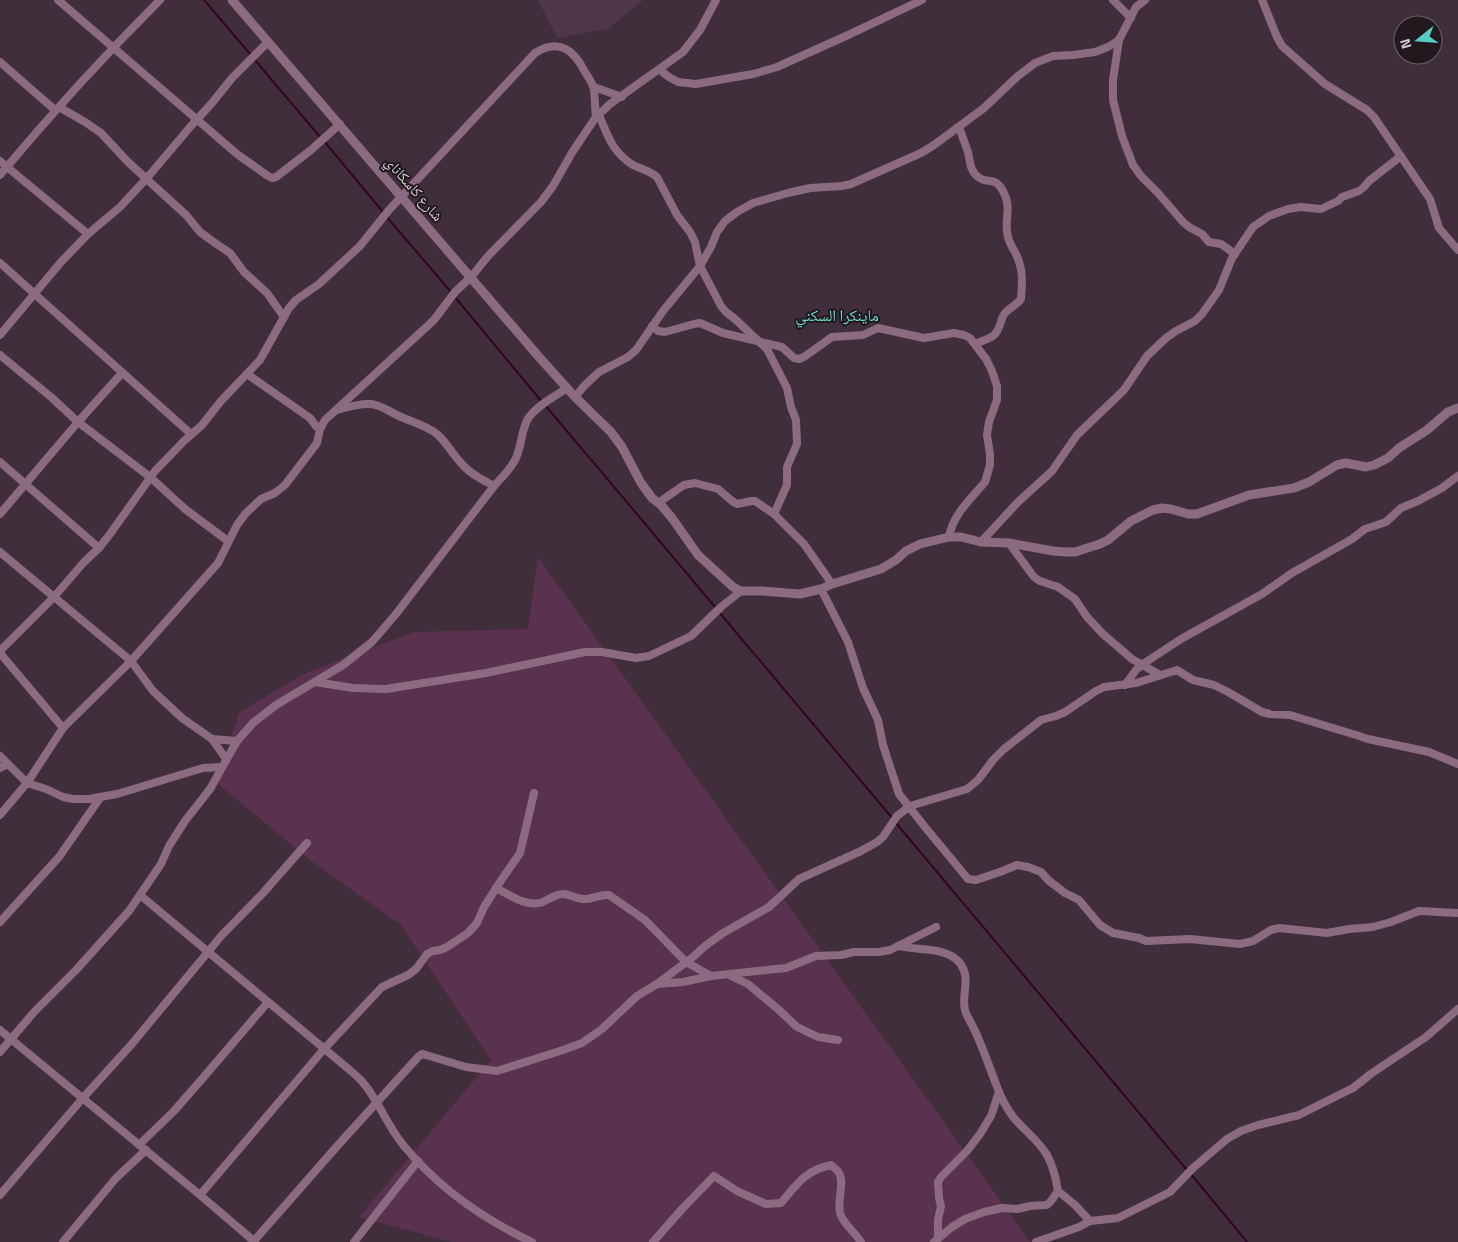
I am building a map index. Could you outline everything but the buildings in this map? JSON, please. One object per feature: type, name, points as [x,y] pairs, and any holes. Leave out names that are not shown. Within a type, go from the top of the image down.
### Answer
[{"type":"street","points":[[58,0],[196,120],[237,154],[272,178],[291,166],[340,124]]},
{"type":"street","points":[[0,175],[57,108],[112,48],[160,0]]},
{"type":"street","name":"شارع كاسكاناي","points":[[232,0],[567,388],[611,432],[622,447],[641,483],[652,498],[672,518],[698,555],[733,587],[741,591]]},
{"type":"street","points":[[0,815],[27,783],[63,728],[131,661],[218,563],[237,525],[254,505],[285,486],[317,443],[320,429],[325,420],[434,320],[489,254],[541,202],[597,116],[610,104],[683,52],[693,40],[716,0]]},
{"type":"street","points":[[660,70],[678,82],[690,84],[753,74],[777,66],[846,36],[922,0]]},
{"type":"street","points":[[1113,0],[1130,18]]},
{"type":"street","points":[[1145,0],[1136,7],[1119,40],[1113,80],[1113,100],[1122,136],[1133,165],[1183,222],[1202,234],[1210,242],[1221,244],[1235,254]]},
{"type":"street","points":[[1262,0],[1282,46],[1325,84],[1367,110],[1374,117],[1430,199],[1439,228],[1458,250]]},
{"type":"street","points":[[575,396],[599,372],[628,357],[636,350],[663,311],[700,266],[717,232],[725,221],[737,212],[753,203],[810,188],[851,184],[921,153],[934,146],[984,108],[1035,63],[1053,56],[1095,52],[1119,40]]},
{"type":"street","points":[[0,335],[61,262],[88,234],[120,207],[232,78],[268,42]]},
{"type":"street","points":[[63,728],[0,652],[99,548],[150,477],[191,434],[202,426],[221,401],[260,360],[284,317],[296,300],[319,284],[360,246],[389,210],[535,53],[543,48],[554,46],[567,49],[580,61],[594,87],[597,116],[611,144],[618,154],[657,177],[677,215],[695,242],[700,266],[720,306],[745,330],[761,342],[787,388],[797,428],[797,444],[787,467],[787,485],[774,514]]},
{"type":"street","points":[[0,62],[57,108],[85,122],[101,133],[128,162],[186,215],[200,232],[230,253],[244,272],[267,293],[284,317]]},
{"type":"street","points":[[594,87],[622,97]]},
{"type":"street","points":[[959,126],[971,168],[980,179],[993,180],[998,184],[1008,201],[1009,208],[1006,227],[1023,275],[1021,299],[1019,302],[1004,314],[994,336],[976,344]]},
{"type":"street","points":[[981,542],[1012,508],[1052,471],[1077,435],[1124,390],[1147,356],[1166,338],[1195,321],[1202,314],[1219,290],[1228,266],[1250,230],[1269,216],[1294,207],[1316,209],[1359,191],[1401,156]]},
{"type":"street","points":[[0,161],[88,234]]},
{"type":"street","points":[[0,263],[191,434]]},
{"type":"street","points":[[652,326],[658,331],[665,332],[700,323],[723,333],[782,347],[794,358],[799,359],[832,337],[862,335],[878,328],[924,338],[954,333],[970,338],[976,344],[992,371],[997,386],[997,400],[989,422],[987,435],[990,465],[985,482],[956,517],[949,537]]},
{"type":"street","points":[[0,355],[52,397],[78,422],[150,477],[184,509],[228,541]]},
{"type":"street","points":[[0,514],[122,373]]},
{"type":"street","points":[[247,374],[310,418],[320,429]]},
{"type":"street","points":[[0,1052],[35,1011],[77,969],[129,911],[161,864],[185,821],[210,789],[237,741],[254,722],[276,705],[343,665],[372,642],[510,468],[516,458],[528,419],[535,410],[567,388]]},
{"type":"street","points":[[336,410],[362,404],[372,404],[418,423],[437,434],[462,465],[494,486]]},
{"type":"street","points":[[315,682],[353,688],[386,690],[486,673],[586,652],[602,652],[636,658],[649,656],[691,636],[741,591],[800,594],[821,589],[881,569],[920,544],[949,537],[961,537],[981,542],[1009,542],[1060,552],[1075,552],[1108,540],[1122,527],[1153,510],[1162,508],[1188,514],[1197,514],[1250,495],[1294,488],[1309,482],[1337,465],[1346,463],[1366,466],[1374,465],[1388,458],[1448,412],[1458,408]]},
{"type":"street","points":[[310,418],[325,420]]},
{"type":"street","points":[[0,462],[99,548]]},
{"type":"street","points":[[1125,685],[1143,664],[1181,639],[1262,594],[1292,573],[1361,532],[1386,522],[1401,508],[1442,488],[1458,476]]},
{"type":"street","points":[[658,502],[684,485],[695,483],[718,488],[737,504],[749,501],[755,502],[774,514],[804,544],[832,584]]},
{"type":"street","points":[[1009,542],[1034,577],[1058,587],[1075,599],[1095,628],[1124,653],[1160,675]]},
{"type":"street","points":[[0,552],[131,661],[153,691],[182,718],[212,739],[224,763]]},
{"type":"street","points":[[821,589],[848,642],[863,688],[878,720],[883,745],[900,794],[968,879],[976,880],[1016,865],[1028,867],[1041,872],[1065,893],[1079,900],[1100,924],[1113,933],[1146,941],[1190,939],[1240,944],[1253,941],[1271,930],[1279,928],[1327,933],[1373,927],[1420,911],[1458,913]]},
{"type":"street","points":[[0,1030],[254,1242],[338,1144],[422,1054],[475,1069],[497,1071],[582,1043],[602,1029],[637,996],[657,984],[705,946],[770,907],[799,879],[877,842],[883,837],[897,816],[910,806],[968,789],[978,780],[998,754],[1041,720],[1065,712],[1104,687],[1125,685],[1177,670],[1193,680],[1214,685],[1262,712],[1290,716],[1368,739],[1429,752],[1458,764]]},
{"type":"street","points":[[212,739],[237,741]]},
{"type":"street","points":[[0,756],[27,783],[63,797],[89,800],[224,763]]},
{"type":"street","points":[[0,768],[8,764]]},
{"type":"street","points":[[200,1195],[324,1049],[382,986],[408,975],[416,969],[428,954],[447,947],[468,934],[477,923],[484,907],[520,853],[534,793]]},
{"type":"street","points":[[0,922],[59,857],[100,798]]},
{"type":"street","points":[[0,1194],[82,1099],[132,1045],[222,935],[263,893],[307,843]]},
{"type":"street","points":[[496,888],[524,902],[532,903],[539,903],[561,894],[579,899],[603,894],[609,895],[645,920],[686,962],[711,976]]},
{"type":"street","points":[[140,895],[364,1083],[388,1125],[404,1146],[431,1174],[472,1209],[532,1242]]},
{"type":"street","points":[[657,984],[786,968],[816,956],[885,951],[936,927]]},
{"type":"street","points":[[898,946],[940,952],[954,957],[961,964],[965,972],[966,981],[965,1010],[1005,1105],[1014,1118],[1046,1153],[1053,1168],[1058,1191],[1090,1221]]},
{"type":"street","points":[[729,975],[748,984],[797,1027],[818,1037],[838,1040]]},
{"type":"street","points":[[63,1242],[268,1002]]},
{"type":"street","points":[[1036,1242],[1079,1227],[1090,1221],[1118,1218],[1170,1192],[1193,1168],[1227,1139],[1258,1124],[1299,1115],[1353,1088],[1426,1037],[1458,1010]]},
{"type":"street","points":[[936,1240],[941,1206],[938,1182],[941,1176],[967,1151],[980,1134],[991,1116],[999,1092]]},
{"type":"street","points":[[354,1242],[418,1161]]},
{"type":"street","points":[[653,1242],[714,1176],[766,1204],[781,1203],[802,1178],[818,1168],[831,1165],[839,1172],[841,1179],[840,1214],[861,1242]]},
{"type":"street","points":[[936,1240],[965,1219],[984,1212],[1002,1208],[1047,1205],[1058,1191]]},
{"type":"shaded area","points":[[538,0],[643,0],[608,29],[557,38]]},
{"type":"shaded area","points":[[538,557],[1030,1242],[452,1242],[359,1217],[491,1060],[401,925],[311,861],[218,784],[239,712],[308,672],[414,632],[528,629]]},
{"type":"waterway","points":[[204,0],[251,55]]},
{"type":"waterway","points":[[254,59],[320,137]]},
{"type":"waterway","points":[[324,141],[383,212]]},
{"type":"waterway","points":[[386,216],[451,292]]},
{"type":"waterway","points":[[454,296],[542,402]]},
{"type":"waterway","points":[[545,405],[716,608]]},
{"type":"waterway","points":[[719,612],[893,819]]},
{"type":"waterway","points":[[896,823],[1187,1170]]},
{"type":"waterway","points":[[1190,1173],[1247,1242]]},
{"type":"district","name":"ماينكرا السكني","points":[[837,315]]}]
